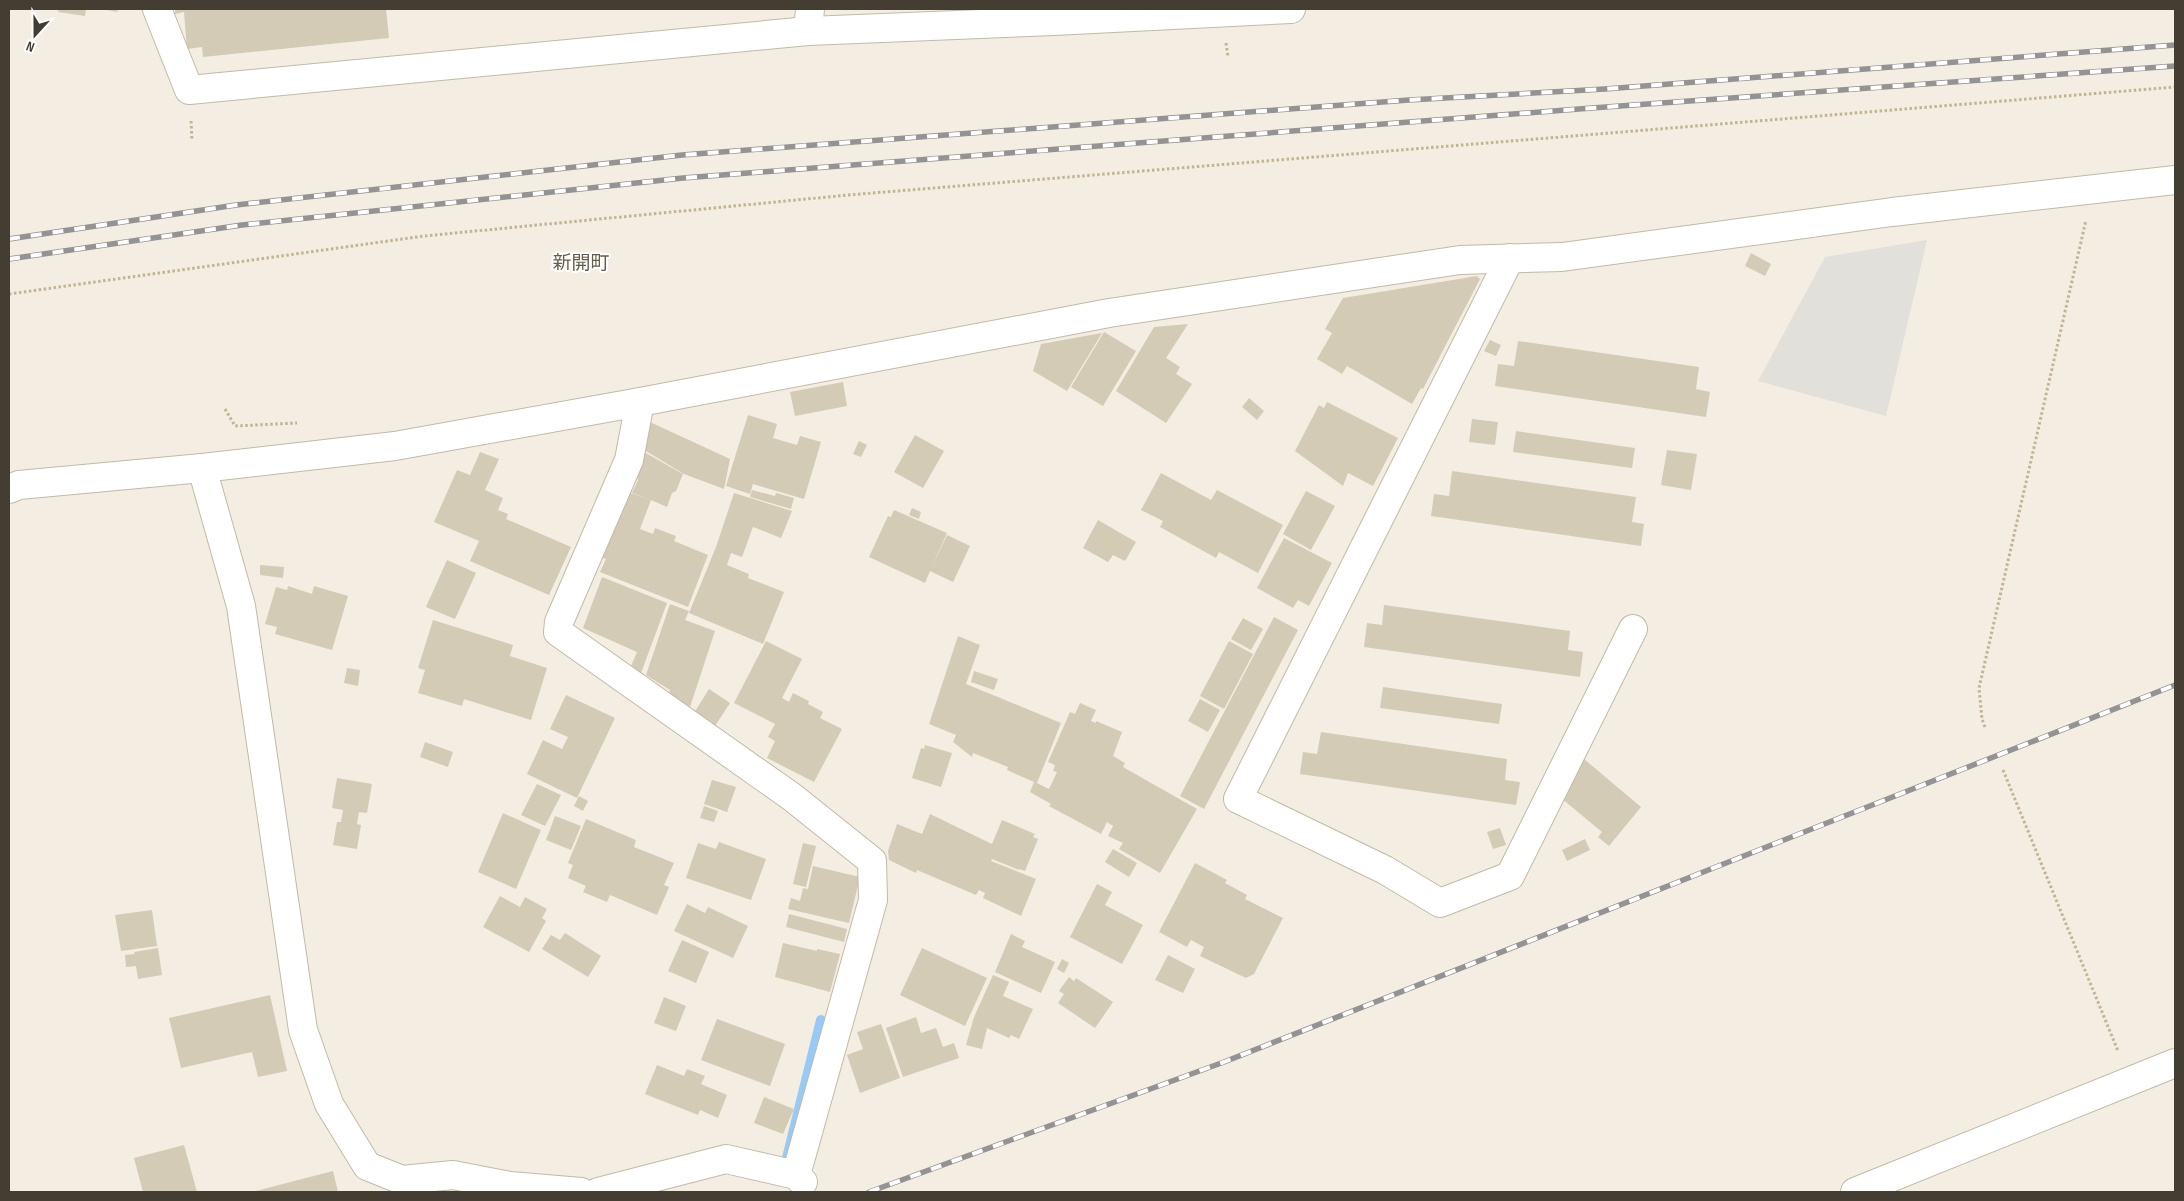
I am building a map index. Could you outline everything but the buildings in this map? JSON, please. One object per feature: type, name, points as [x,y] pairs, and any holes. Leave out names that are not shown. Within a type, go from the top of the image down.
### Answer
[{"type":"street","points":[[157,9],[189,90],[809,20],[1054,21],[1291,9]]},
{"type":"street","points":[[9,489],[19,485],[202,468],[395,446],[640,402],[1109,313],[1460,260],[1562,257],[1892,212],[2175,180]]},
{"type":"street","points":[[1510,258],[1238,799],[1385,870],[1440,903],[1510,876],[1633,629]]},
{"type":"street","points":[[598,1192],[726,1159],[799,1179],[873,900],[872,861],[792,797],[558,632],[559,622],[629,460],[640,402]]},
{"type":"street","points":[[202,468],[241,606],[303,1030],[329,1104],[367,1166],[402,1180],[453,1175],[510,1186],[581,1192]]},
{"type":"street","points":[[1855,1192],[2175,1063]]},
{"type":"path","points":[[9,294],[424,236],[848,194],[2175,87]]},
{"type":"path","points":[[1985,727],[1982,719],[1979,688],[2093,190]]},
{"type":"path","points":[[2003,770],[2130,1082]]},
{"type":"shaded area","points":[[1927,240],[1886,416],[1758,381],[1825,257]]},
{"type":"waterway","points":[[786,1162],[821,1020]]},
{"type":"railway","points":[[9,239],[236,205],[682,155],[1409,100],[1605,89],[2175,45]]},
{"type":"railway","points":[[9,259],[242,225],[683,178],[1592,108],[2175,66]]},
{"type":"railway","points":[[869,1192],[1224,1062],[2175,685]]},
{"type":"district","name":"新開町","points":[[581,262]]}]
